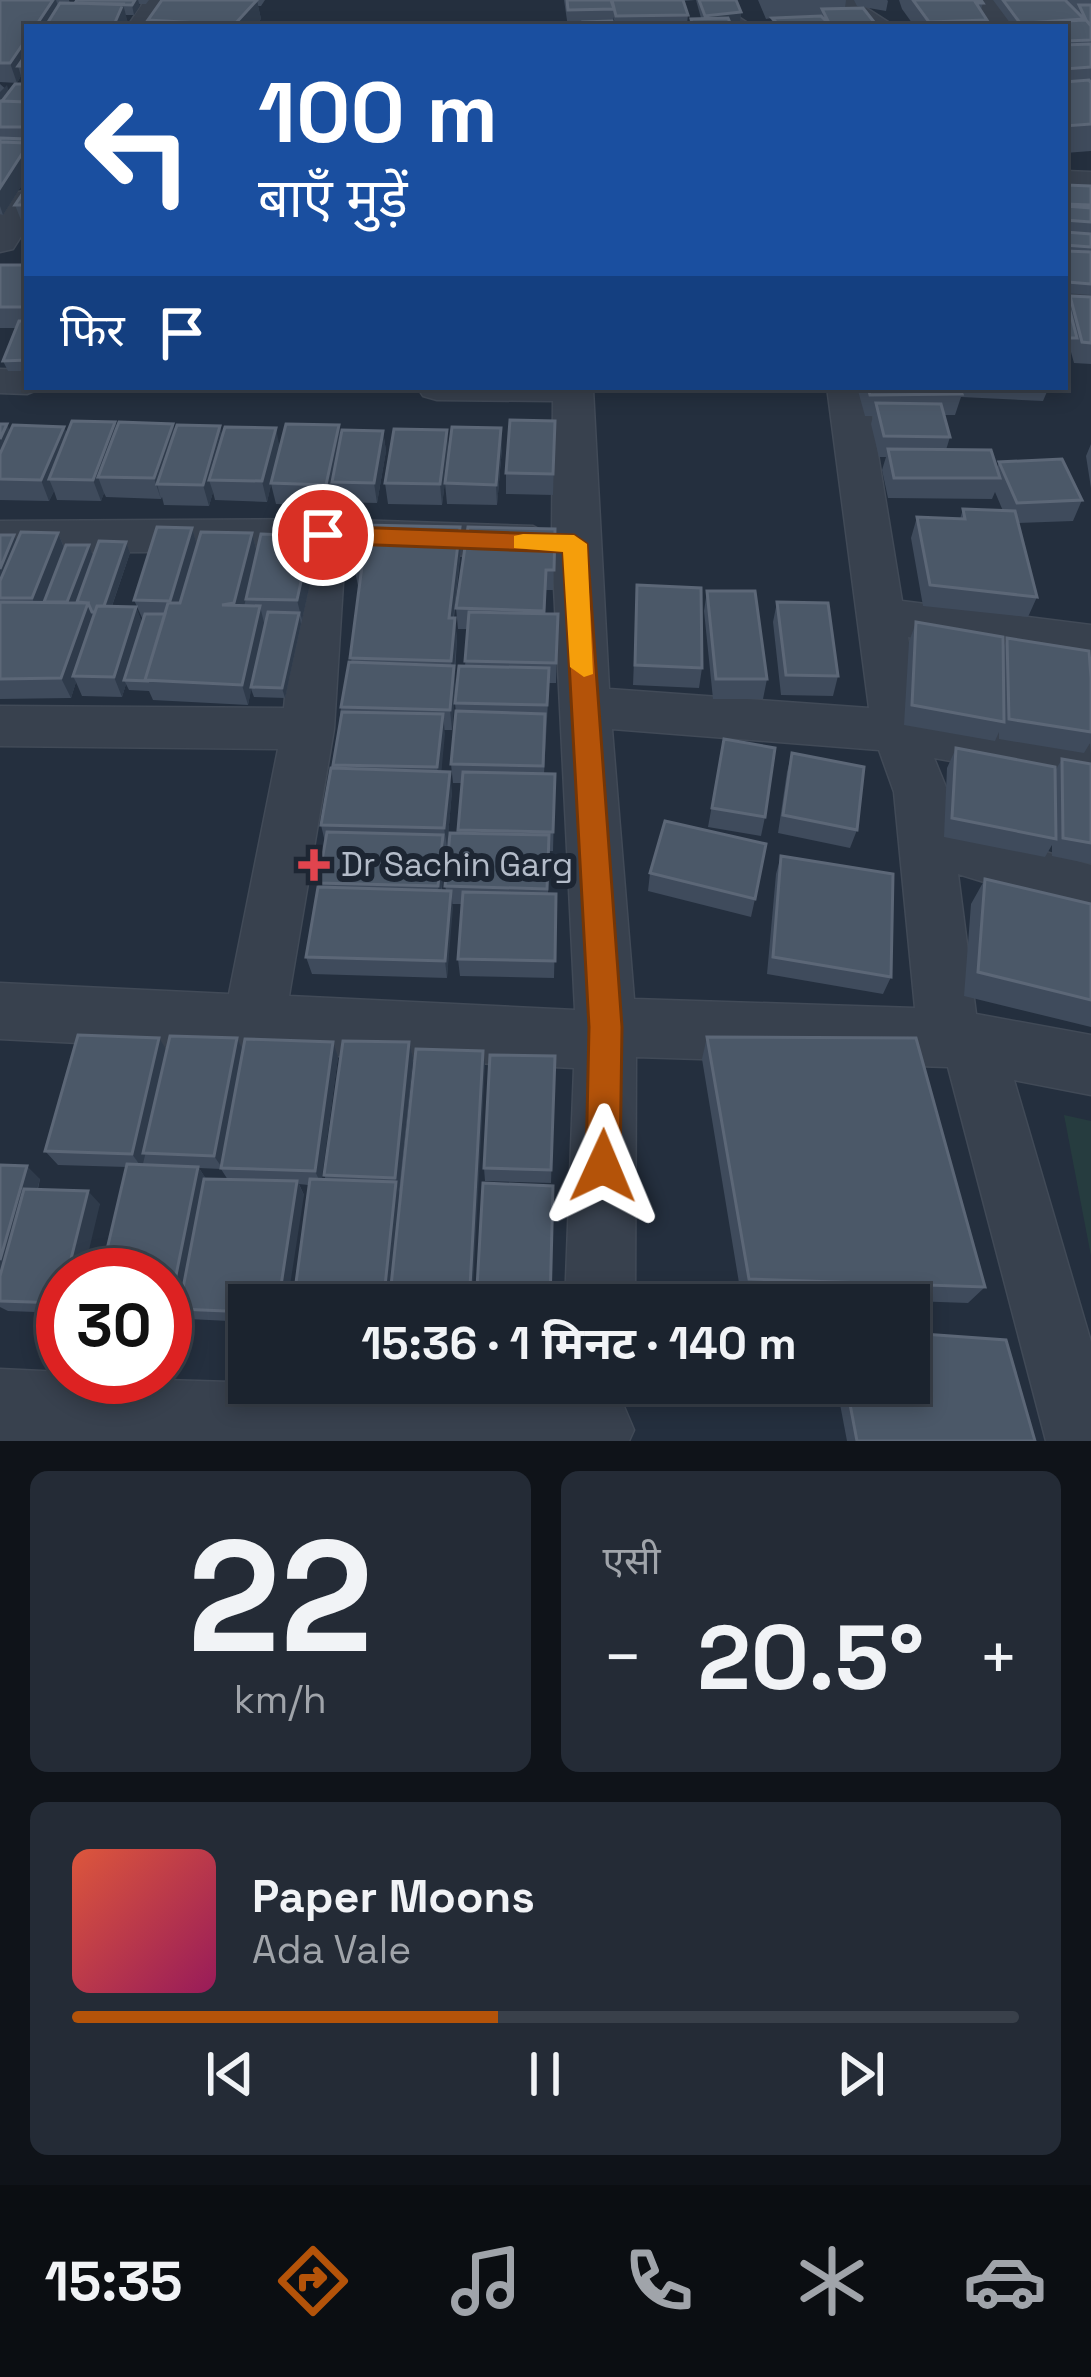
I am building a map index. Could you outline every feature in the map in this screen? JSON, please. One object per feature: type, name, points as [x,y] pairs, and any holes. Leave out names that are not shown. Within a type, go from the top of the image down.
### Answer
[{"type":"street","points":[[834,0],[877,24]]},
{"type":"street","points":[[0,241],[24,205]]},
{"type":"street","points":[[573,390],[574,544],[606,1027],[600,1284]]},
{"type":"street","points":[[847,390],[898,731],[921,793],[925,842],[960,1041],[1084,1441]]},
{"type":"street","points":[[0,537],[323,535],[574,544]]},
{"type":"street","points":[[253,1027],[308,729],[323,535]]},
{"type":"street","points":[[882,616],[1091,644]]},
{"type":"street","points":[[586,707],[898,731],[1091,765]]},
{"type":"street","points":[[0,726],[308,729]]},
{"type":"street","points":[[925,842],[1091,890]]},
{"type":"street","points":[[0,1011],[253,1027],[578,1039],[606,1027],[960,1041],[1091,1065]]},
{"type":"street","points":[[0,1406],[598,1418]]},
{"type":"green space","points":[[1064,1115],[1091,1121],[1091,1256]]},
{"type":"building","points":[[0,0],[53,0],[37,24],[24,24],[24,42],[10,63],[0,63]]},
{"type":"building","points":[[135,0],[132,5],[75,3]]},
{"type":"building","points":[[162,0],[257,0],[235,24],[148,20]]},
{"type":"building","points":[[567,0],[611,0],[614,9],[568,10]]},
{"type":"building","points":[[612,0],[683,0],[688,15],[616,16]]},
{"type":"building","points":[[699,0],[736,0],[741,12],[705,16]]},
{"type":"building","points":[[913,0],[981,0],[983,3],[976,3],[987,20],[929,22]]},
{"type":"building","points":[[1003,0],[1065,0],[1084,19],[1027,23],[1021,24]]},
{"type":"building","points":[[60,3],[123,4],[114,24],[47,24]]},
{"type":"building","points":[[1079,5],[1091,5],[1091,26],[1086,20]]},
{"type":"building","points":[[863,8],[876,24],[830,24],[822,9]]},
{"type":"building","points":[[821,16],[829,24],[778,24],[772,18]]},
{"type":"building","points":[[728,18],[731,24],[692,24],[691,19]]},
{"type":"building","points":[[1086,20],[1091,40],[1068,41],[1068,24],[1027,23]]},
{"type":"building","points":[[1091,44],[1091,67],[1068,69],[1068,45]]},
{"type":"building","points":[[1068,82],[1091,83],[1091,124],[1068,126]]},
{"type":"building","points":[[15,84],[24,84],[24,102],[2,101]]},
{"type":"building","points":[[0,101],[24,102],[24,127],[0,127]]},
{"type":"building","points":[[0,138],[24,139],[24,143],[0,142]]},
{"type":"building","points":[[0,142],[24,143],[24,151],[0,188]]},
{"type":"building","points":[[1068,185],[1091,186],[1091,205],[1068,204]]},
{"type":"building","points":[[1068,206],[1091,208],[1091,222],[1068,220]]},
{"type":"building","points":[[1068,232],[1091,234],[1091,247],[1068,245]]},
{"type":"building","points":[[1068,251],[1091,252],[1091,284],[1068,282]]},
{"type":"building","points":[[0,265],[24,265],[24,307],[0,307]]},
{"type":"building","points":[[1070,296],[1091,297],[1091,343],[1082,342]]},
{"type":"building","points":[[1068,304],[1077,338],[1068,338]]},
{"type":"building","points":[[19,321],[24,321],[24,360],[3,361]]},
{"type":"building","points":[[869,390],[960,390],[962,394],[870,395]]},
{"type":"building","points":[[876,403],[941,404],[950,437],[884,436]]},
{"type":"building","points":[[510,420],[555,421],[553,474],[506,473]]},
{"type":"building","points":[[72,421],[115,422],[93,480],[49,479]]},
{"type":"building","points":[[119,422],[173,424],[154,478],[98,477]]},
{"type":"building","points":[[286,424],[339,425],[326,485],[271,483]]},
{"type":"building","points":[[13,425],[64,427],[41,480],[0,479],[0,454]]},
{"type":"building","points":[[177,425],[220,426],[203,485],[157,484]]},
{"type":"building","points":[[225,427],[276,428],[262,481],[209,480]]},
{"type":"building","points":[[452,427],[501,428],[496,485],[445,483]]},
{"type":"building","points":[[394,429],[447,430],[440,484],[385,483]]},
{"type":"building","points":[[342,430],[383,431],[374,483],[332,482]]},
{"type":"building","points":[[888,449],[991,450],[1000,478],[894,478]]},
{"type":"building","points":[[1062,459],[1082,500],[1017,503],[999,462]]},
{"type":"building","points":[[963,509],[1015,511],[1037,597],[930,585],[917,517],[965,519]]},
{"type":"building","points":[[361,525],[460,527],[449,618],[455,618],[451,661],[350,658],[362,566],[354,566]]},
{"type":"building","points":[[157,527],[192,528],[170,601],[134,600]]},
{"type":"building","points":[[468,527],[555,529],[554,570],[546,570],[544,611],[456,608]]},
{"type":"building","points":[[21,532],[58,533],[32,598],[0,598],[0,581]]},
{"type":"building","points":[[201,532],[252,533],[234,603],[222,605],[260,606],[242,685],[145,680],[168,603],[180,603]]},
{"type":"building","points":[[261,534],[311,536],[297,600],[246,599]]},
{"type":"building","points":[[0,535],[14,535],[0,569]]},
{"type":"building","points":[[99,541],[126,542],[104,606],[92,612],[88,603],[77,602]]},
{"type":"building","points":[[66,545],[89,545],[67,602],[44,602]]},
{"type":"building","points":[[637,585],[701,588],[702,668],[635,665]]},
{"type":"building","points":[[707,591],[755,591],[767,679],[716,679]]},
{"type":"building","points":[[0,602],[88,603],[61,678],[0,679]]},
{"type":"building","points":[[777,602],[828,603],[838,676],[786,675]]},
{"type":"building","points":[[97,606],[136,607],[114,677],[73,676]]},
{"type":"building","points":[[268,612],[299,613],[282,688],[251,687]]},
{"type":"building","points":[[469,612],[558,614],[556,663],[465,661]]},
{"type":"building","points":[[145,614],[165,614],[145,680],[149,681],[124,680]]},
{"type":"building","points":[[916,622],[1003,637],[1004,722],[912,705]]},
{"type":"building","points":[[1007,638],[1089,651],[1091,732],[1009,719]]},
{"type":"building","points":[[349,662],[454,666],[450,710],[341,707]]},
{"type":"building","points":[[459,666],[549,668],[547,705],[455,703]]},
{"type":"building","points":[[456,711],[545,714],[543,766],[451,764]]},
{"type":"building","points":[[342,712],[443,714],[437,767],[333,765]]},
{"type":"building","points":[[724,739],[775,748],[765,817],[712,808]]},
{"type":"building","points":[[956,748],[1055,767],[1056,839],[952,818]]},
{"type":"building","points":[[792,753],[864,767],[857,830],[783,815]]},
{"type":"building","points":[[1062,759],[1091,764],[1091,843],[1063,838]]},
{"type":"building","points":[[331,768],[450,772],[444,828],[321,825]]},
{"type":"building","points":[[463,772],[555,774],[553,832],[458,830]]},
{"type":"building","points":[[665,821],[766,844],[755,899],[650,873]]},
{"type":"building","points":[[327,832],[443,835],[438,886],[318,883]]},
{"type":"building","points":[[450,833],[549,835],[547,889],[445,886]]},
{"type":"building","points":[[781,856],[893,874],[891,977],[773,957]]},
{"type":"building","points":[[985,879],[1091,904],[1091,1000],[978,972]]},
{"type":"building","points":[[318,887],[451,891],[445,961],[306,957]]},
{"type":"building","points":[[463,892],[556,894],[555,961],[458,959]]},
{"type":"building","points":[[78,1035],[159,1038],[132,1154],[45,1151]]},
{"type":"building","points":[[170,1036],[237,1038],[214,1156],[143,1153]]},
{"type":"building","points":[[707,1037],[916,1038],[985,1287],[749,1279]]},
{"type":"building","points":[[245,1039],[333,1042],[315,1171],[221,1168]]},
{"type":"building","points":[[343,1041],[409,1042],[395,1178],[324,1175]]},
{"type":"building","points":[[416,1049],[483,1051],[470,1284],[391,1284]]},
{"type":"building","points":[[490,1055],[555,1056],[551,1170],[484,1168]]},
{"type":"building","points":[[127,1164],[198,1167],[182,1248],[107,1248]]},
{"type":"building","points":[[0,1165],[27,1166],[0,1260]]},
{"type":"building","points":[[204,1179],[297,1181],[281,1284],[228,1284],[228,1311],[192,1310],[191,1248]]},
{"type":"building","points":[[310,1179],[396,1182],[385,1284],[296,1284]]},
{"type":"building","points":[[483,1183],[553,1186],[551,1284],[477,1284]]},
{"type":"building","points":[[24,1189],[88,1191],[74,1248],[36,1248],[36,1302],[0,1301],[0,1276]]},
{"type":"building","points":[[930,1335],[1006,1340],[1035,1441],[857,1441],[850,1404],[930,1404]]},
{"type":"slow traffic","points":[[523,542],[574,544],[584,667]]},
{"type":"place","name":"Dr Sachin Garg","points":[[314,865]]},
{"type":"route","points":[[323,535],[574,544],[606,1027],[603,1166]]}]
